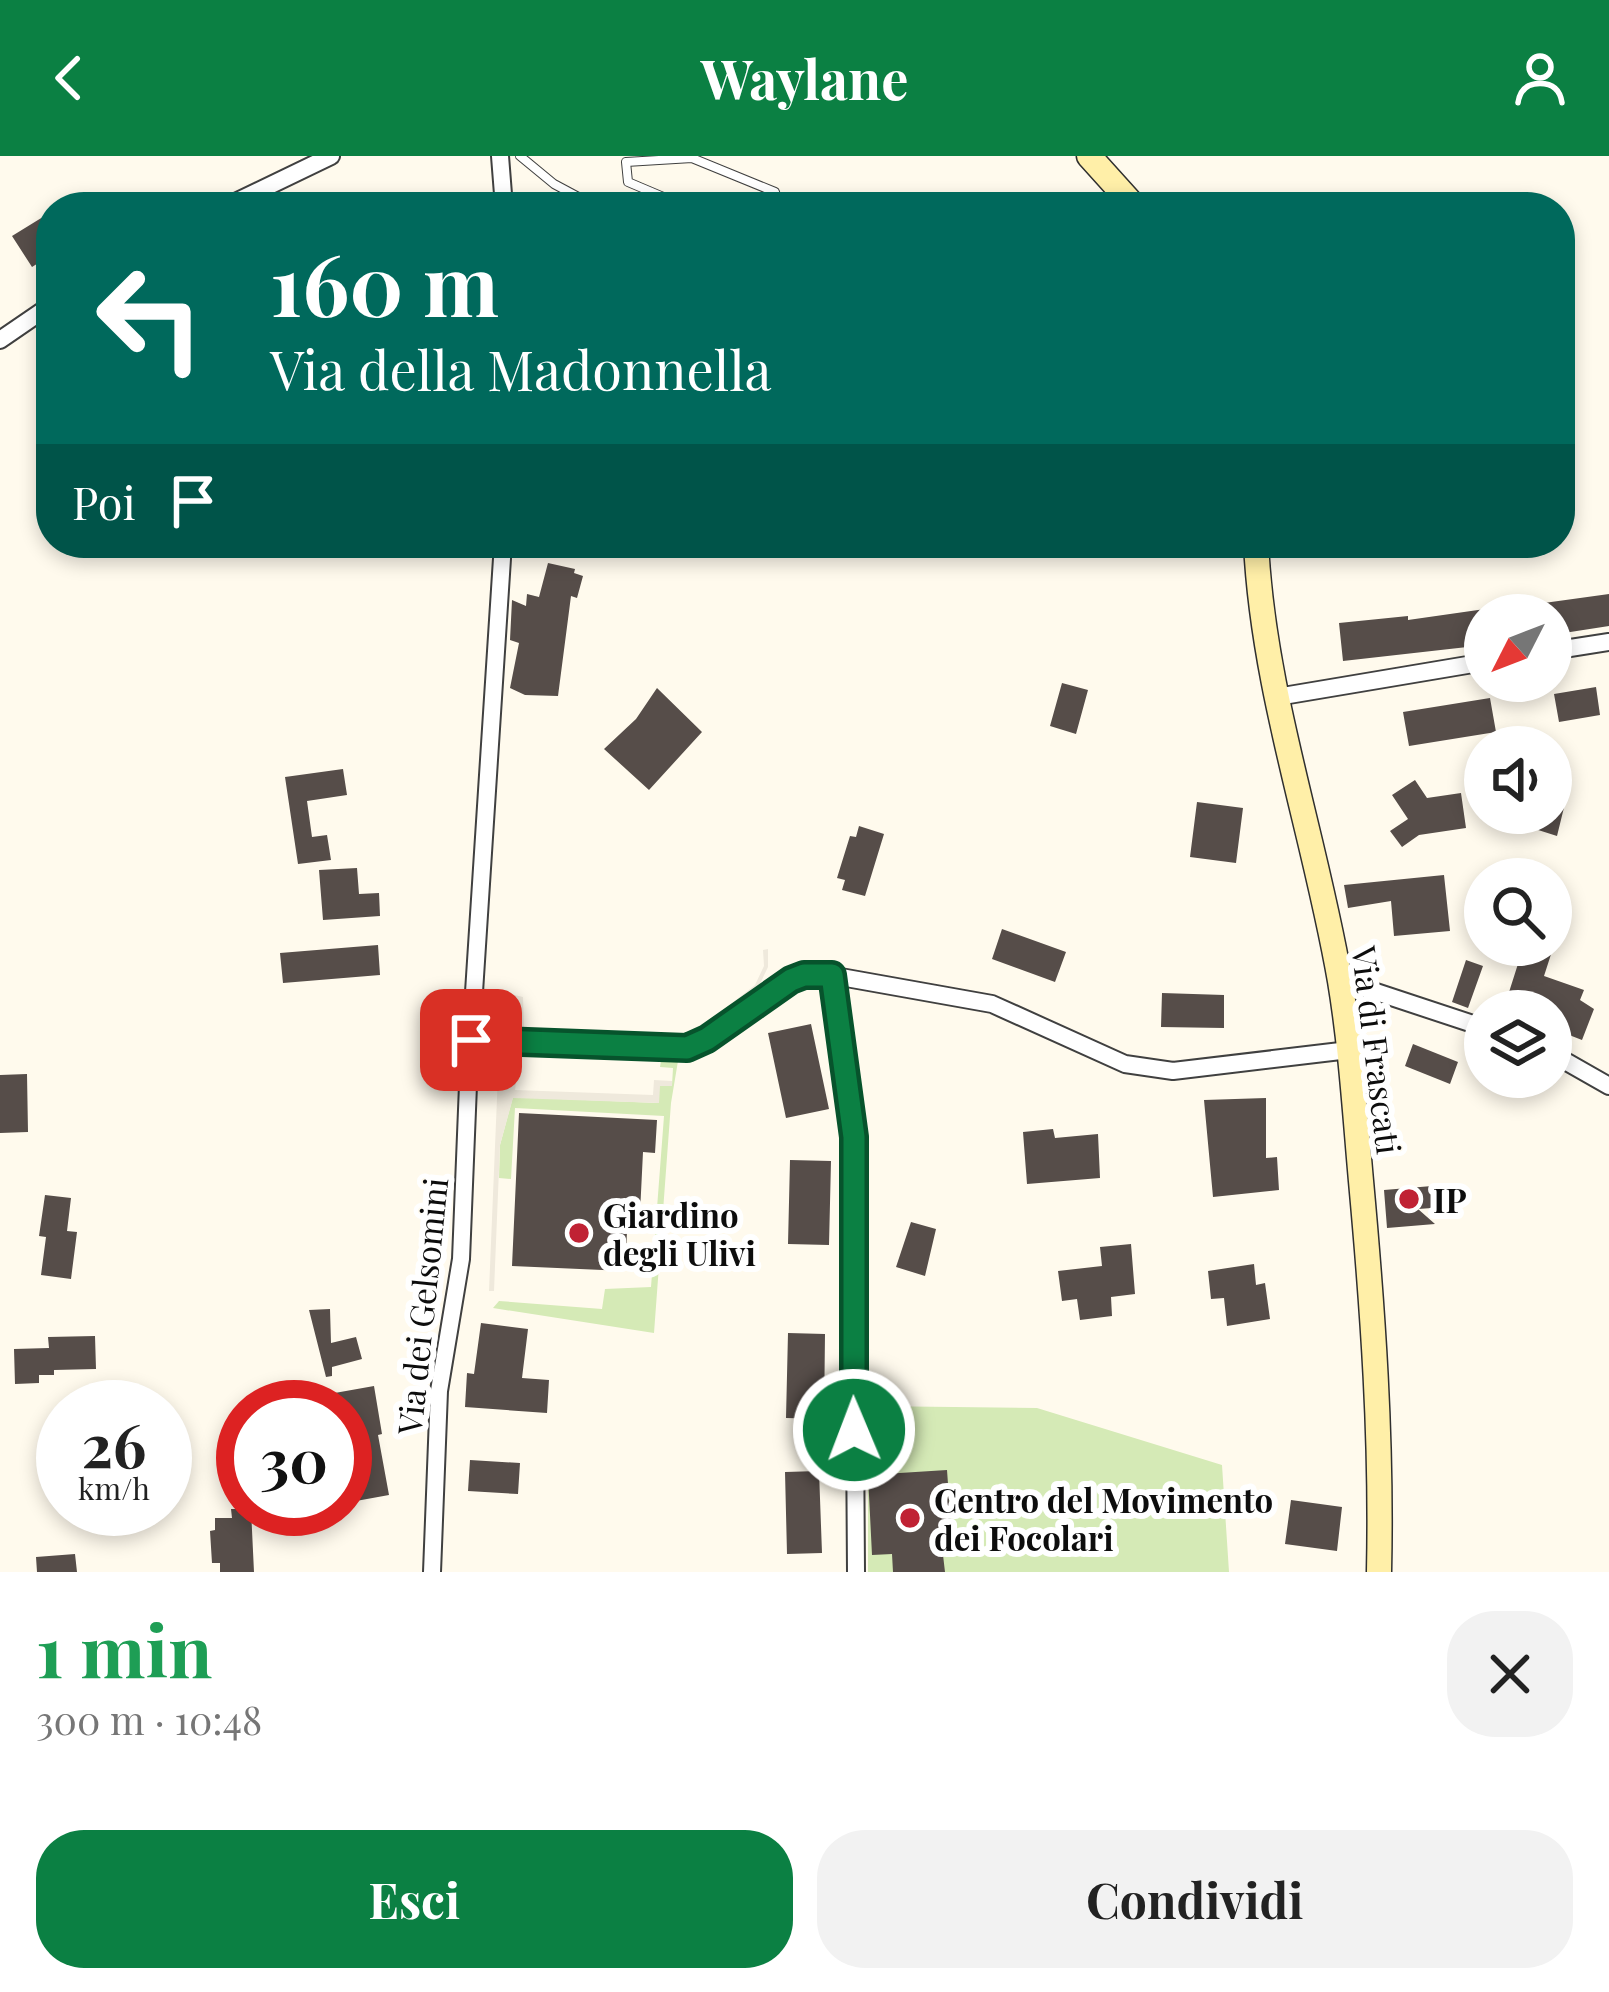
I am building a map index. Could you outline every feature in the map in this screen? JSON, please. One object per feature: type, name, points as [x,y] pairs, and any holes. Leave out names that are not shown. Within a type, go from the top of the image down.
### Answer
[{"type":"main road","points":[[1089,156],[1121,192]]},
{"type":"main road","name":"Via di Frascati","points":[[1257,558],[1277,697],[1340,980],[1349,1050],[1375,1326],[1379,1572]]},
{"type":"street","points":[[256,192],[331,156]]},
{"type":"street","points":[[500,156],[503,192]]},
{"type":"street","points":[[0,340],[36,315]]},
{"type":"street","name":"Via dei Gelsomini","points":[[432,1572],[439,1391],[461,1259],[502,558]]},
{"type":"street","points":[[1572,648],[1609,642]]},
{"type":"street","points":[[1277,697],[1464,666]]},
{"type":"street","points":[[471,1040],[687,1048],[778,988],[804,975],[832,975],[992,1004],[1125,1064],[1148,1069],[1173,1071],[1349,1050]]},
{"type":"street","points":[[832,975],[854,1137],[856,1572]]},
{"type":"street","points":[[1340,980],[1464,1021]]},
{"type":"street","points":[[1572,1065],[1609,1086]]},
{"type":"lane","points":[[520,156],[566,192]]},
{"type":"lane","points":[[652,192],[628,182],[626,163],[692,157],[775,192]]},
{"type":"green space","points":[[674,1056],[678,1061],[654,1333],[493,1308],[499,1301],[602,1309],[605,1289],[651,1287],[664,1116],[515,1108],[511,1179],[499,1178],[500,1145],[513,1097],[658,1103],[659,1086],[672,1085],[673,1068],[660,1067],[661,1061]]},
{"type":"green space","points":[[868,1406],[1037,1408],[1222,1465],[1229,1572],[868,1572]]},
{"type":"shaded area","points":[[768,949],[768,967],[758,988],[696,1037],[685,1040],[524,1035],[517,1028],[516,1001],[500,997],[488,997],[486,1022],[499,1023],[498,1028],[479,1023],[479,987],[523,997],[524,1029],[690,1036],[755,985],[764,966],[763,950]]},
{"type":"shaded area","points":[[498,1074],[517,1075],[515,1090],[653,1095],[654,1080],[672,1081],[672,1086],[660,1086],[659,1103],[513,1098],[500,1145],[494,1291],[489,1291]]},
{"type":"building","points":[[36,221],[36,264],[32,267],[12,236]]},
{"type":"building","points":[[548,563],[575,569],[574,573],[583,576],[577,598],[571,596],[558,696],[525,695],[510,688],[519,643],[510,640],[512,600],[526,606],[527,594],[539,597]]},
{"type":"building","points":[[1609,594],[1609,626],[1572,632],[1572,599]]},
{"type":"building","points":[[1464,612],[1464,647],[1343,661],[1339,623],[1408,616],[1408,620]]},
{"type":"building","points":[[1062,683],[1088,690],[1076,734],[1050,726]]},
{"type":"building","points":[[1596,687],[1600,715],[1559,722],[1555,702],[1572,702],[1572,691]]},
{"type":"building","points":[[657,688],[702,732],[649,790],[604,749],[636,719]]},
{"type":"building","points":[[1491,702],[1495,726],[1464,726],[1464,737],[1409,746],[1403,712]]},
{"type":"building","points":[[343,769],[347,795],[307,801],[312,837],[327,835],[331,860],[298,864],[285,777]]},
{"type":"building","points":[[1415,780],[1427,798],[1461,793],[1464,828],[1419,835],[1402,847],[1390,831],[1408,819],[1392,795]]},
{"type":"building","points":[[1197,802],[1243,808],[1236,863],[1190,857]]},
{"type":"building","points":[[859,826],[884,834],[865,896],[842,890],[845,880],[837,878],[850,836],[856,837]]},
{"type":"building","points":[[357,868],[359,894],[379,893],[380,916],[323,920],[319,870]]},
{"type":"building","points":[[1444,875],[1450,931],[1394,936],[1391,901],[1348,908],[1344,885]]},
{"type":"building","points":[[1002,929],[1066,952],[1055,982],[992,959]]},
{"type":"building","points":[[378,945],[380,975],[283,983],[280,953]]},
{"type":"building","points":[[1464,966],[1483,966],[1474,990],[1464,990],[1464,1006],[1452,1002]]},
{"type":"building","points":[[1517,966],[1547,966],[1544,976],[1584,990],[1580,1000],[1594,1009],[1582,1040],[1572,1036],[1572,990],[1510,990]]},
{"type":"building","points":[[1162,993],[1224,995],[1224,1028],[1161,1027]]},
{"type":"building","points":[[811,1024],[829,1109],[786,1118],[768,1033]]},
{"type":"building","points":[[1413,1044],[1458,1062],[1450,1084],[1405,1066]]},
{"type":"building","points":[[27,1074],[28,1132],[0,1133],[0,1075]]},
{"type":"building","points":[[1266,1098],[1266,1158],[1277,1157],[1279,1190],[1213,1197],[1204,1100]]},
{"type":"building","points":[[519,1113],[657,1120],[655,1153],[643,1152],[640,1213],[628,1212],[625,1271],[512,1266]]},
{"type":"building","points":[[1053,1129],[1055,1138],[1098,1134],[1100,1178],[1027,1184],[1023,1132]]},
{"type":"building","points":[[790,1160],[831,1161],[829,1245],[788,1244]]},
{"type":"building","name":"IP","points":[[1444,1185],[1446,1207],[1418,1209],[1435,1224],[1387,1228],[1384,1190]]},
{"type":"building","points":[[45,1195],[71,1198],[67,1231],[77,1232],[71,1279],[41,1275],[46,1237],[39,1236]]},
{"type":"building","points":[[911,1222],[936,1229],[925,1276],[896,1267]]},
{"type":"building","points":[[1131,1244],[1135,1294],[1111,1297],[1112,1316],[1080,1320],[1077,1299],[1062,1301],[1058,1271],[1102,1266],[1100,1247]]},
{"type":"building","points":[[1254,1264],[1256,1285],[1265,1283],[1270,1319],[1227,1326],[1224,1298],[1211,1299],[1208,1271]]},
{"type":"building","points":[[330,1309],[331,1343],[356,1337],[362,1359],[332,1367],[332,1376],[326,1377],[309,1310]]},
{"type":"building","points":[[481,1323],[528,1329],[522,1378],[549,1380],[547,1413],[465,1407],[467,1373],[474,1374]]},
{"type":"building","points":[[788,1333],[825,1334],[824,1419],[786,1418]]},
{"type":"building","points":[[95,1336],[96,1369],[54,1370],[54,1375],[39,1375],[36,1383],[15,1384],[14,1349],[49,1348],[48,1337]]},
{"type":"building","points":[[372,1386],[389,1495],[372,1498]]},
{"type":"building","points":[[470,1460],[520,1463],[518,1494],[468,1491]]},
{"type":"building","name":"Centro del Movimento dei Focolari","points":[[947,1470],[953,1554],[943,1555],[945,1572],[893,1572],[892,1554],[872,1555],[868,1475]]},
{"type":"building","points":[[819,1471],[822,1553],[787,1554],[785,1472]]},
{"type":"building","points":[[1291,1500],[1342,1507],[1337,1551],[1285,1544]]},
{"type":"building","points":[[215,1518],[216,1536],[252,1536],[254,1572],[220,1572],[220,1563],[212,1563],[210,1531],[215,1530]]},
{"type":"building","points":[[75,1554],[77,1572],[37,1572],[36,1557]]},
{"type":"place","name":"IP","points":[[1409,1199]]},
{"type":"place","name":"Giardino degli Ulivi","points":[[579,1233]]},
{"type":"place","name":"Centro del Movimento dei Focolari","points":[[910,1518]]},
{"type":"route","points":[[471,1040],[687,1048],[791,980],[832,975],[854,1137],[854,1430]]}]
